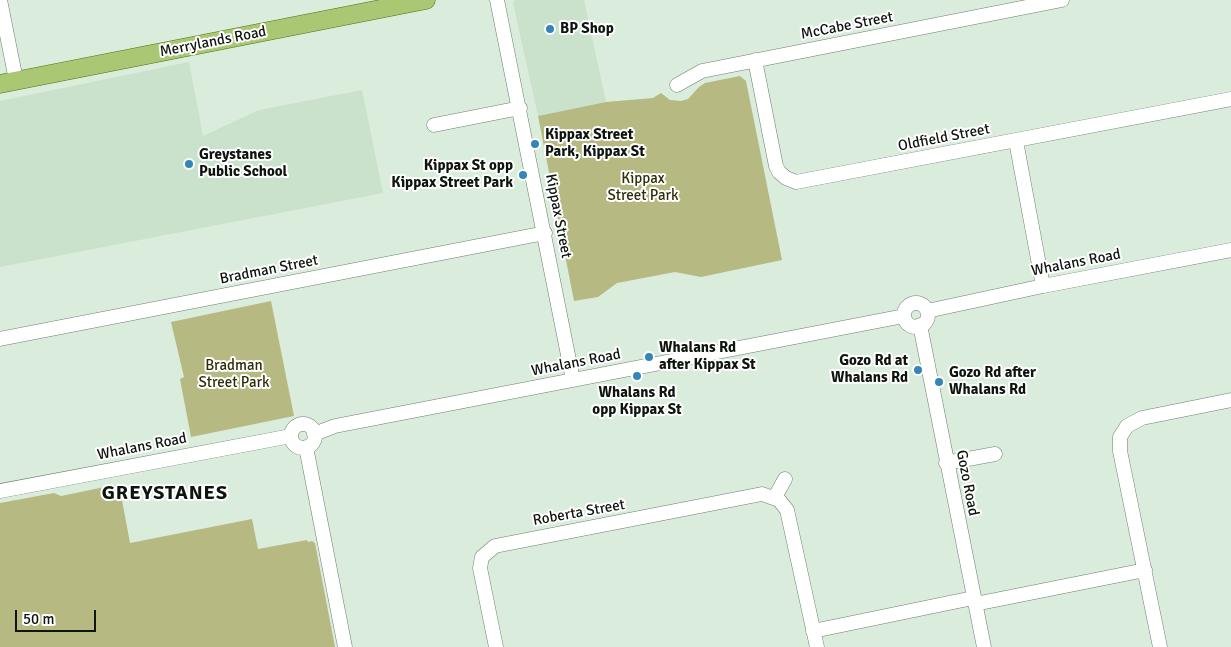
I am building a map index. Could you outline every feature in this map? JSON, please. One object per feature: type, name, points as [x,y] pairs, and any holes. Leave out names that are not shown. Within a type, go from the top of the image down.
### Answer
[{"type":"main road","name":"Merrylands Road","points":[[8,82],[426,0]]},
{"type":"street","points":[[0,0],[8,82]]},
{"type":"street","name":"Kippax Street","points":[[497,0],[573,380]]},
{"type":"street","points":[[1025,4],[1062,0]]},
{"type":"street","name":"McCabe Street","points":[[677,84],[702,71],[1025,4]]},
{"type":"street","name":"Oldfield Street","points":[[755,60],[774,160],[779,172],[790,180],[803,181],[1231,100]]},
{"type":"street","points":[[434,125],[520,108]]},
{"type":"street","points":[[1016,141],[1043,286]]},
{"type":"street","name":"Bradman Street","points":[[0,339],[545,233]]},
{"type":"street","name":"Whalans Road","points":[[927,311],[1043,286],[1231,250]]},
{"type":"street","points":[[914,303],[921,304],[927,311],[926,319],[920,325],[909,324],[904,316],[907,307],[914,303]]},
{"type":"street","name":"Whalans Road","points":[[314,434],[335,426],[904,316]]},
{"type":"street","name":"Gozo Road","points":[[920,325],[984,647]]},
{"type":"street","points":[[1160,647],[1120,446],[1119,427],[1142,418],[1231,400]]},
{"type":"street","points":[[302,424],[309,426],[314,434],[312,443],[306,448],[295,445],[291,436],[295,427],[302,424]]},
{"type":"street","name":"Whalans Road","points":[[0,490],[291,436]]},
{"type":"street","points":[[306,448],[344,647]]},
{"type":"street","points":[[946,463],[995,454]]},
{"type":"street","points":[[785,479],[775,497],[783,503],[788,514],[817,647]]},
{"type":"street","name":"Roberta Street","points":[[496,647],[480,568],[482,557],[495,546],[614,524],[757,494],[767,494],[775,497]]},
{"type":"street","points":[[814,631],[1145,570]]},
{"type":"shaded area","points":[[515,0],[584,0],[606,102],[538,116],[513,3]]},
{"type":"shaded area","name":"Greystanes Public School","points":[[189,62],[203,136],[259,110],[362,90],[383,193],[0,267],[0,101]]},
{"type":"green space","name":"Kippax Street Park","points":[[740,76],[746,81],[782,260],[701,277],[675,272],[617,283],[598,297],[574,301],[538,116],[606,102],[653,98],[661,93],[670,100],[681,101],[688,99],[705,83]]},
{"type":"green space","name":"Bradman Street Park","points":[[271,301],[294,416],[191,437],[180,379],[184,377],[171,322]]},
{"type":"green space","points":[[119,484],[130,543],[252,519],[258,549],[307,540],[308,542],[312,541],[315,543],[335,647],[0,647],[0,503],[54,493],[61,496]]},
{"type":"place","name":"BP Shop","points":[[550,29]]},
{"type":"place","name":"Kippax Street Park, Kippax St","points":[[535,144]]},
{"type":"place","name":"Greystanes Public School","points":[[189,164]]},
{"type":"place","name":"Kippax St opp Kippax Street Park","points":[[523,175]]},
{"type":"place","name":"Whalans Rd after Kippax St","points":[[649,357]]},
{"type":"place","name":"Gozo Rd at Whalans Rd","points":[[918,370]]},
{"type":"place","name":"Whalans Rd opp Kippax St","points":[[637,376]]},
{"type":"place","name":"Gozo Rd after Whalans Rd","points":[[939,382]]},
{"type":"district","name":"GREYSTANES","points":[[165,494]]}]
